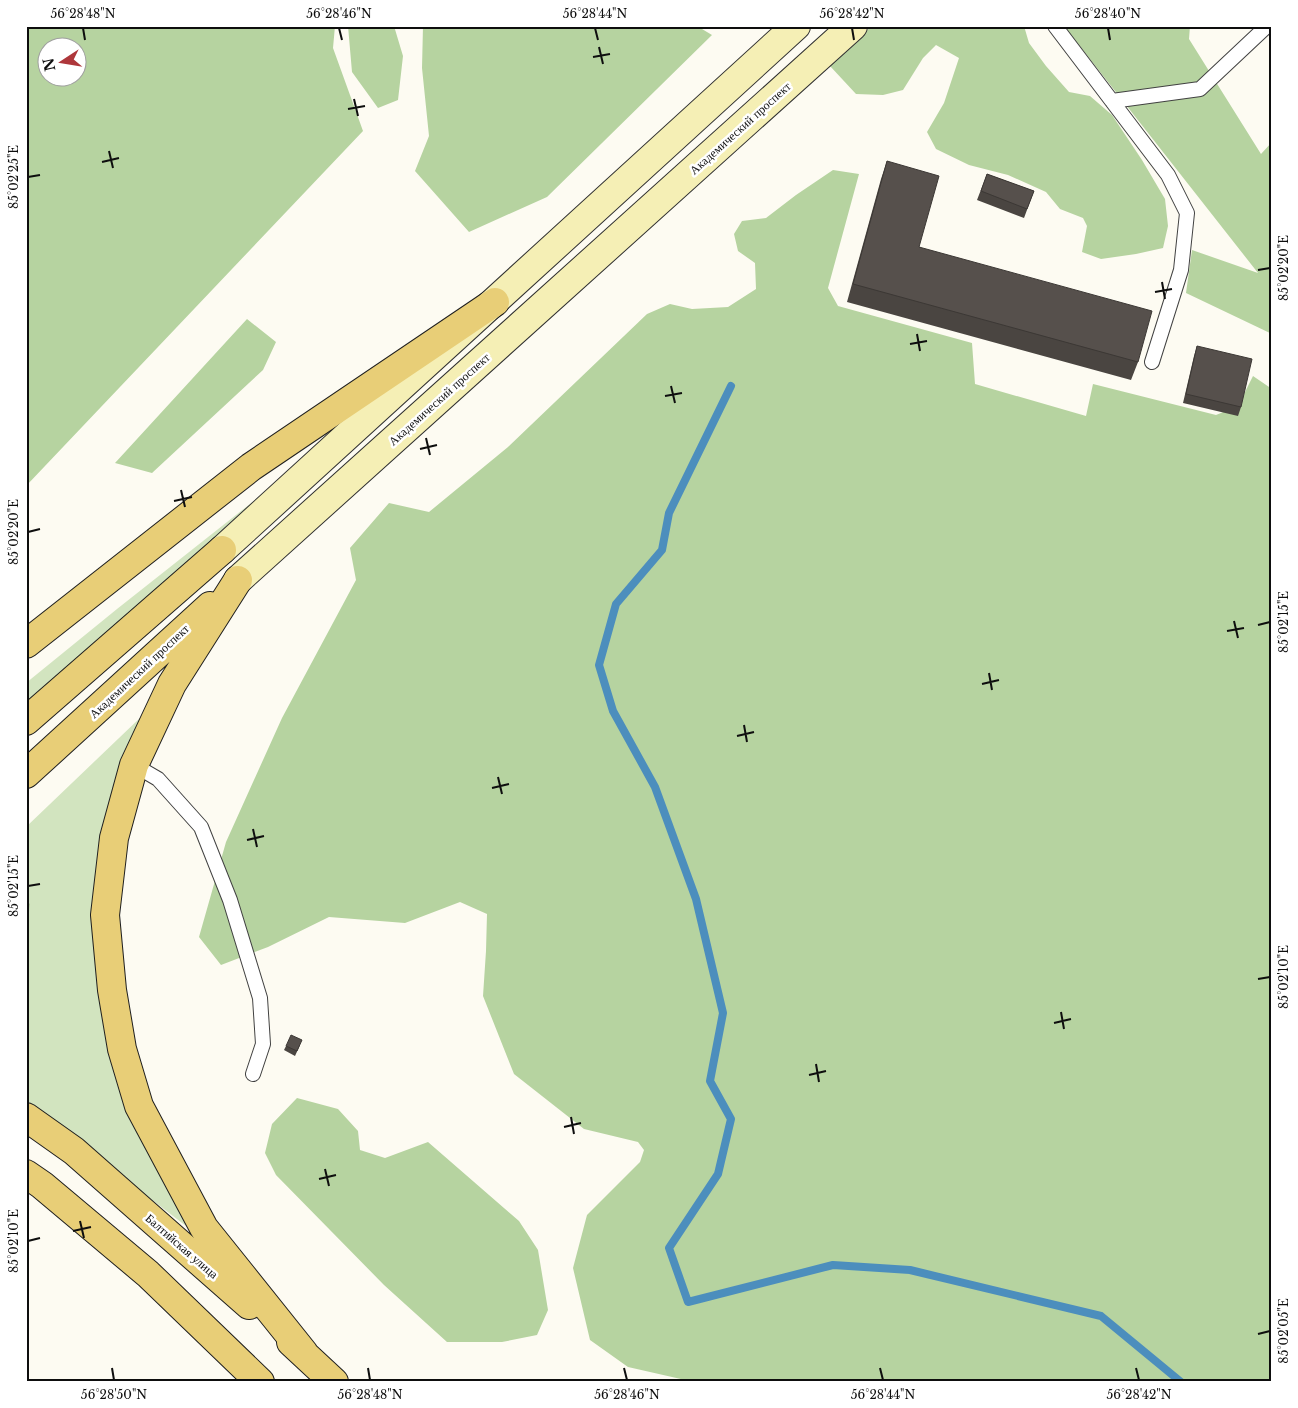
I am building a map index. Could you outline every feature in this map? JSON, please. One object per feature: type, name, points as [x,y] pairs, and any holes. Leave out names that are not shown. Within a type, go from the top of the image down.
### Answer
[{"type":"main road","points":[[26,721],[222,550],[796,26]]},
{"type":"main road","name":"Академический проспект","points":[[26,774],[238,580],[853,26]]},
{"type":"main road","points":[[26,644],[251,466],[495,302]]},
{"type":"main road","points":[[238,580],[172,684],[134,765],[114,838],[105,915],[112,990],[122,1049],[139,1106],[204,1228],[304,1353]]},
{"type":"main road","name":"Балтийская улица","points":[[26,1117],[74,1151],[304,1353],[333,1381]]},
{"type":"main road","points":[[26,1174],[42,1184],[148,1274],[260,1382]]},
{"type":"lane","points":[[1055,26],[1168,175],[1187,213],[1181,270],[1152,362]]},
{"type":"lane","points":[[1112,102],[1200,89],[1267,26]]},
{"type":"lane","points":[[134,765],[158,779],[201,827],[230,900],[260,998],[263,1044],[253,1074]]},
{"type":"green space","points":[[26,26],[335,26],[333,48],[363,131],[26,486]]},
{"type":"green space","points":[[348,26],[394,26],[403,56],[398,100],[378,108],[352,72]]},
{"type":"green space","points":[[423,26],[697,26],[712,35],[547,197],[469,232],[415,171],[429,136],[422,68]]},
{"type":"green space","points":[[871,26],[1024,26],[1029,43],[1046,66],[1069,92],[1090,96],[1112,115],[1142,160],[1165,199],[1168,226],[1163,248],[1101,259],[1082,252],[1087,226],[1083,218],[1060,209],[1046,192],[1008,175],[969,165],[936,149],[927,132],[944,103],[959,58],[936,45],[923,58],[903,90],[883,95],[856,94],[830,66],[855,44]]},
{"type":"green space","points":[[1064,26],[1190,26],[1189,39],[1261,154],[1272,142],[1272,334],[1186,293],[1192,250],[1258,273]]},
{"type":"green space","points":[[833,170],[859,174],[828,288],[838,306],[972,343],[975,384],[1086,416],[1093,384],[1216,415],[1238,406],[1253,376],[1272,389],[1272,1382],[694,1382],[628,1367],[590,1340],[573,1268],[587,1215],[640,1162],[644,1150],[638,1142],[584,1129],[514,1074],[483,996],[487,914],[460,902],[405,923],[329,917],[268,947],[221,965],[199,937],[226,842],[282,718],[356,580],[350,548],[389,503],[429,512],[508,447],[647,314],[670,304],[692,309],[728,307],[756,289],[755,263],[738,251],[734,234],[742,221],[766,218]]},
{"type":"green space","points":[[247,319],[276,342],[263,370],[152,473],[115,463]]},
{"type":"green space","points":[[284,477],[26,711],[26,683]]},
{"type":"green space","points":[[165,694],[134,768],[107,940],[140,1105],[186,1226],[26,1103],[26,952],[30,904],[26,897],[26,827]]},
{"type":"green space","points":[[26,897],[30,904],[26,952]]},
{"type":"green space","points":[[297,1098],[338,1109],[358,1131],[360,1150],[385,1158],[428,1142],[519,1221],[538,1250],[548,1310],[537,1335],[502,1342],[447,1342],[384,1285],[276,1175],[265,1153],[272,1124]]},
{"type":"building","points":[[887,161],[939,176],[919,247],[1152,311],[1138,362],[853,284]]},
{"type":"building","points":[[987,174],[1034,191],[1027,209],[981,191]]},
{"type":"building","points":[[1197,346],[1252,359],[1241,407],[1186,394]]},
{"type":"building","points":[[291,1035],[302,1040],[297,1051],[286,1046]]},
{"type":"waterway","points":[[731,386],[669,513],[662,550],[616,604],[599,665],[613,711],[655,787],[696,899],[723,1013],[710,1081],[731,1119],[718,1174],[669,1248],[688,1302],[833,1265],[910,1270],[1101,1316],[1181,1382]]}]
